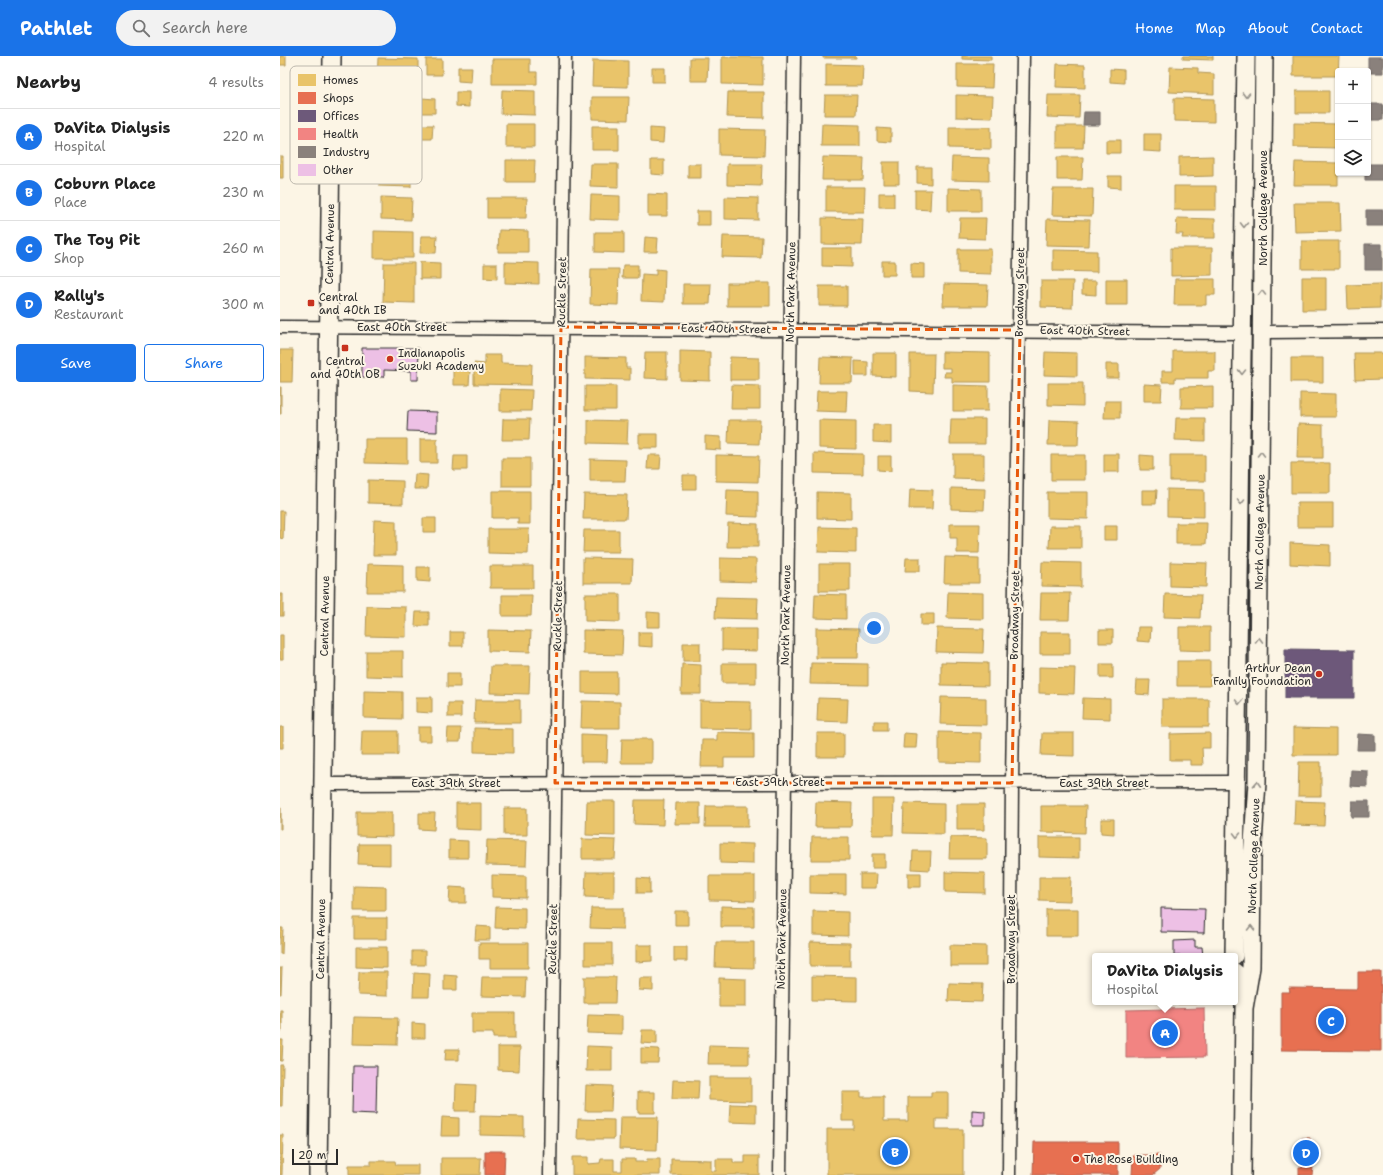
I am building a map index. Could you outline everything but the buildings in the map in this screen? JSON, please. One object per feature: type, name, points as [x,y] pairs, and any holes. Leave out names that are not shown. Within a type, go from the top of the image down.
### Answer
[{"type":"main road","name":"Central Avenue","points":[[332,56],[332,66]]},
{"type":"main road","name":"North College Avenue","points":[[1234,953],[1238,782],[1246,56]]},
{"type":"main road","name":"North College Avenue","points":[[1242,1175],[1244,1008],[1251,967],[1252,859],[1258,782],[1264,56]]},
{"type":"main road","name":"Central Avenue","points":[[318,1175],[331,184]]},
{"type":"main road","name":"North College Avenue","points":[[1238,984],[1244,1008]]},
{"type":"street","name":"Ruckle Street","points":[[550,1175],[565,56]]},
{"type":"street","name":"North Park Avenue","points":[[780,1175],[794,56]]},
{"type":"street","name":"Broadway Street","points":[[1009,1175],[1012,783],[1023,56]]},
{"type":"street","name":"East 40th Street","points":[[280,327],[561,327],[1243,333]]},
{"type":"street","points":[[1262,332],[1383,331]]},
{"type":"street","name":"East 39th Street","points":[[323,784],[1238,782]]},
{"type":"highlighted area","points":[[561,327],[1020,330],[1012,783],[555,783]]},
{"type":"place","name":"Central and 40th IB","points":[[311,303]]},
{"type":"place","name":"Central and 40th OB","points":[[345,348]]},
{"type":"place","name":"Indianapolis Suzuki Academy","points":[[390,359]]},
{"type":"place","name":"Arthur Dean Family Foundation","points":[[1319,674]]},
{"type":"place","name":"The Toy Pit","points":[[1331,1021]]},
{"type":"place","name":"DaVita Dialysis","points":[[1165,1033]]},
{"type":"place","name":"Coburn Place","points":[[895,1152]]},
{"type":"place","name":"Rally's","points":[[1306,1153]]},
{"type":"place","name":"The Rose Building","points":[[1076,1159]]}]
